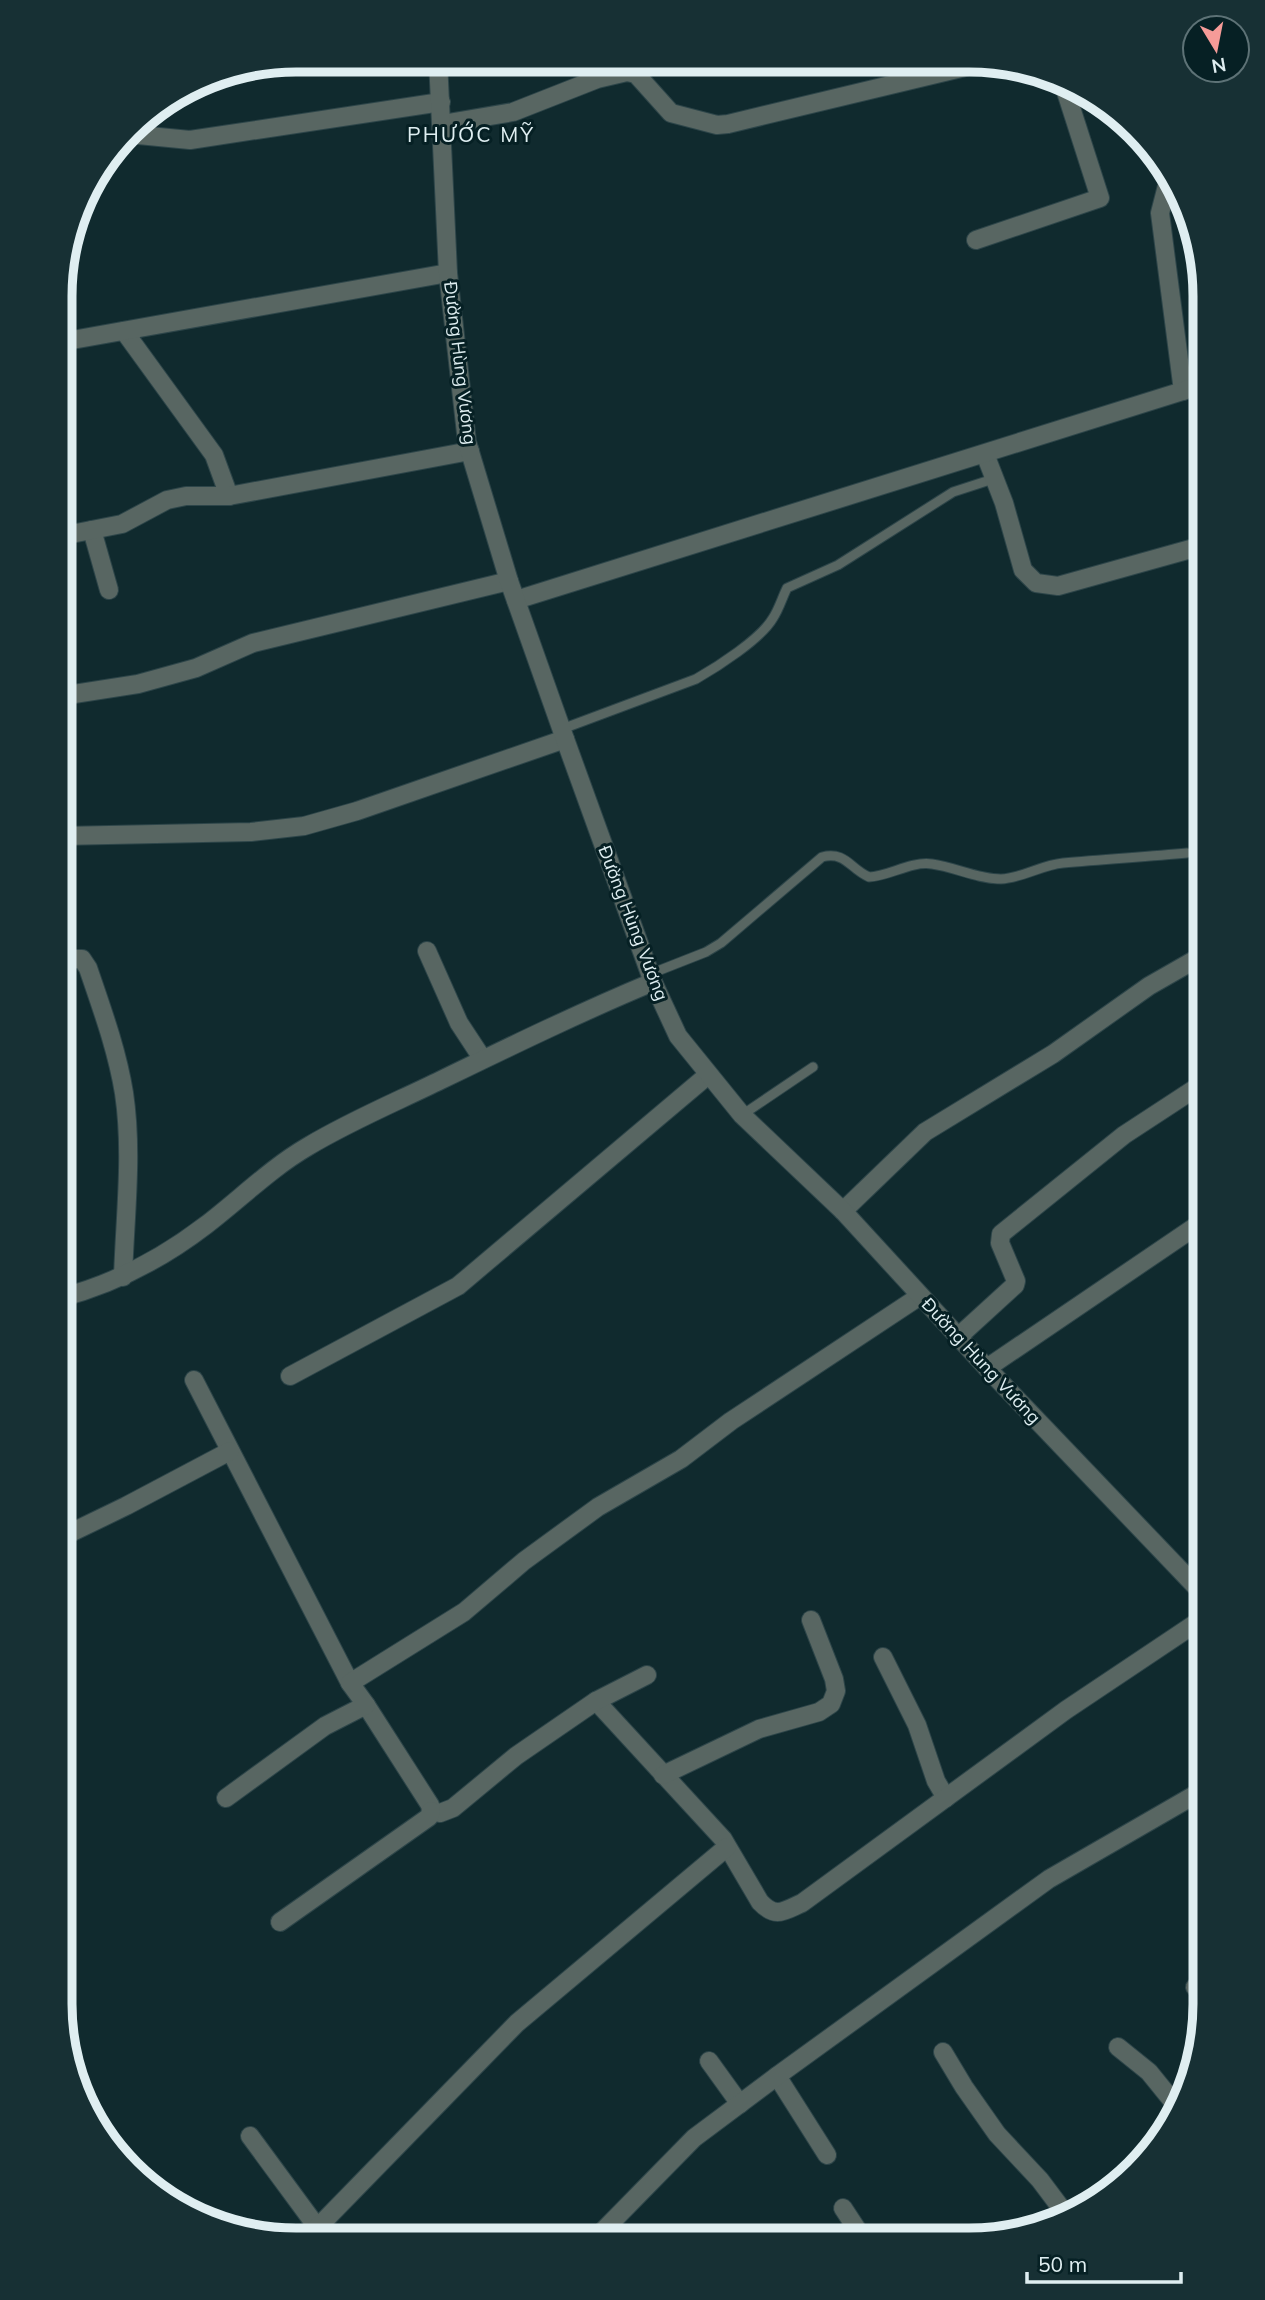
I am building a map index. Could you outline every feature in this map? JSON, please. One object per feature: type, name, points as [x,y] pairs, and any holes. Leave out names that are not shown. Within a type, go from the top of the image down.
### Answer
[{"type":"street","name":"Đường Hùng Vương","points":[[439,72],[448,273],[467,442],[509,581],[563,734],[652,978],[678,1036],[742,1115],[843,1211],[987,1368],[1193,1583]]},
{"type":"street","points":[[442,124],[513,112],[597,79],[626,72],[636,74],[671,113],[717,125],[945,72]]},
{"type":"street","points":[[976,240],[1100,198],[1067,94]]},
{"type":"street","points":[[140,135],[190,140],[441,102]]},
{"type":"street","points":[[1166,190],[1160,213],[1183,391]]},
{"type":"street","points":[[72,340],[448,273]]},
{"type":"street","points":[[124,331],[214,455],[229,496]]},
{"type":"street","points":[[516,600],[1193,388]]},
{"type":"street","points":[[72,534],[122,524],[167,500],[186,496],[229,496],[470,451]]},
{"type":"street","points":[[985,454],[1004,503],[1023,570],[1036,583],[1058,586],[1193,548]]},
{"type":"street","points":[[92,530],[109,590]]},
{"type":"street","points":[[72,694],[138,684],[196,668],[253,643],[509,581]]},
{"type":"street","points":[[72,836],[251,832],[304,826],[357,811],[563,734]]},
{"type":"street","points":[[427,951],[459,1023],[482,1058]]},
{"type":"street","points":[[72,959],[82,959],[88,968],[112,1041],[124,1093],[128,1139],[123,1277]]},
{"type":"street","points":[[843,1211],[925,1132],[1053,1054],[1149,986],[1193,961]]},
{"type":"street","points":[[72,1294],[123,1277],[205,1225],[305,1148],[482,1058],[652,978]]},
{"type":"street","points":[[290,1376],[458,1286],[708,1075]]},
{"type":"street","points":[[958,1337],[1015,1285],[1016,1281],[1000,1243],[1001,1234],[1124,1135],[1193,1091]]},
{"type":"street","points":[[987,1368],[1193,1228]]},
{"type":"street","points":[[350,1683],[464,1612],[524,1561],[598,1507],[681,1459],[730,1422],[920,1296]]},
{"type":"street","points":[[194,1380],[350,1683],[430,1805],[431,1811],[429,1817],[280,1922]]},
{"type":"street","points":[[72,1532],[230,1451]]},
{"type":"street","points":[[663,1775],[759,1729],[819,1712],[831,1703],[836,1690],[834,1679],[811,1620]]},
{"type":"street","points":[[596,1701],[727,1847],[760,1902],[768,1910],[779,1913],[802,1903],[1066,1710],[1193,1625]]},
{"type":"street","points":[[883,1657],[917,1725],[936,1781],[946,1798]]},
{"type":"street","points":[[431,1811],[440,1814],[453,1808],[516,1756],[596,1701],[647,1675]]},
{"type":"street","points":[[226,1798],[325,1726],[366,1705]]},
{"type":"street","points":[[606,2228],[694,2138],[777,2076],[1049,1879],[1193,1796]]},
{"type":"street","points":[[314,2228],[517,2023],[727,1847]]},
{"type":"street","points":[[1118,2047],[1149,2072],[1171,2099]]},
{"type":"street","points":[[943,2052],[997,2134],[1040,2180],[1061,2208]]},
{"type":"street","points":[[709,2061],[740,2104]]},
{"type":"street","points":[[777,2076],[827,2155]]},
{"type":"street","points":[[250,2136],[314,2223],[318,2224]]},
{"type":"street","points":[[843,2208],[856,2228]]},
{"type":"lane","points":[[563,734],[695,679],[715,668],[765,629],[774,617],[787,588],[838,565],[953,492],[993,479]]},
{"type":"lane","points":[[652,978],[721,943],[822,857],[833,854],[869,877],[931,864],[961,873],[999,879],[1020,877],[1062,863],[1186,853]]},
{"type":"lane","points":[[742,1115],[813,1067]]},
{"type":"district","name":"PHƯỚC MỸ","points":[[471,135]]}]
